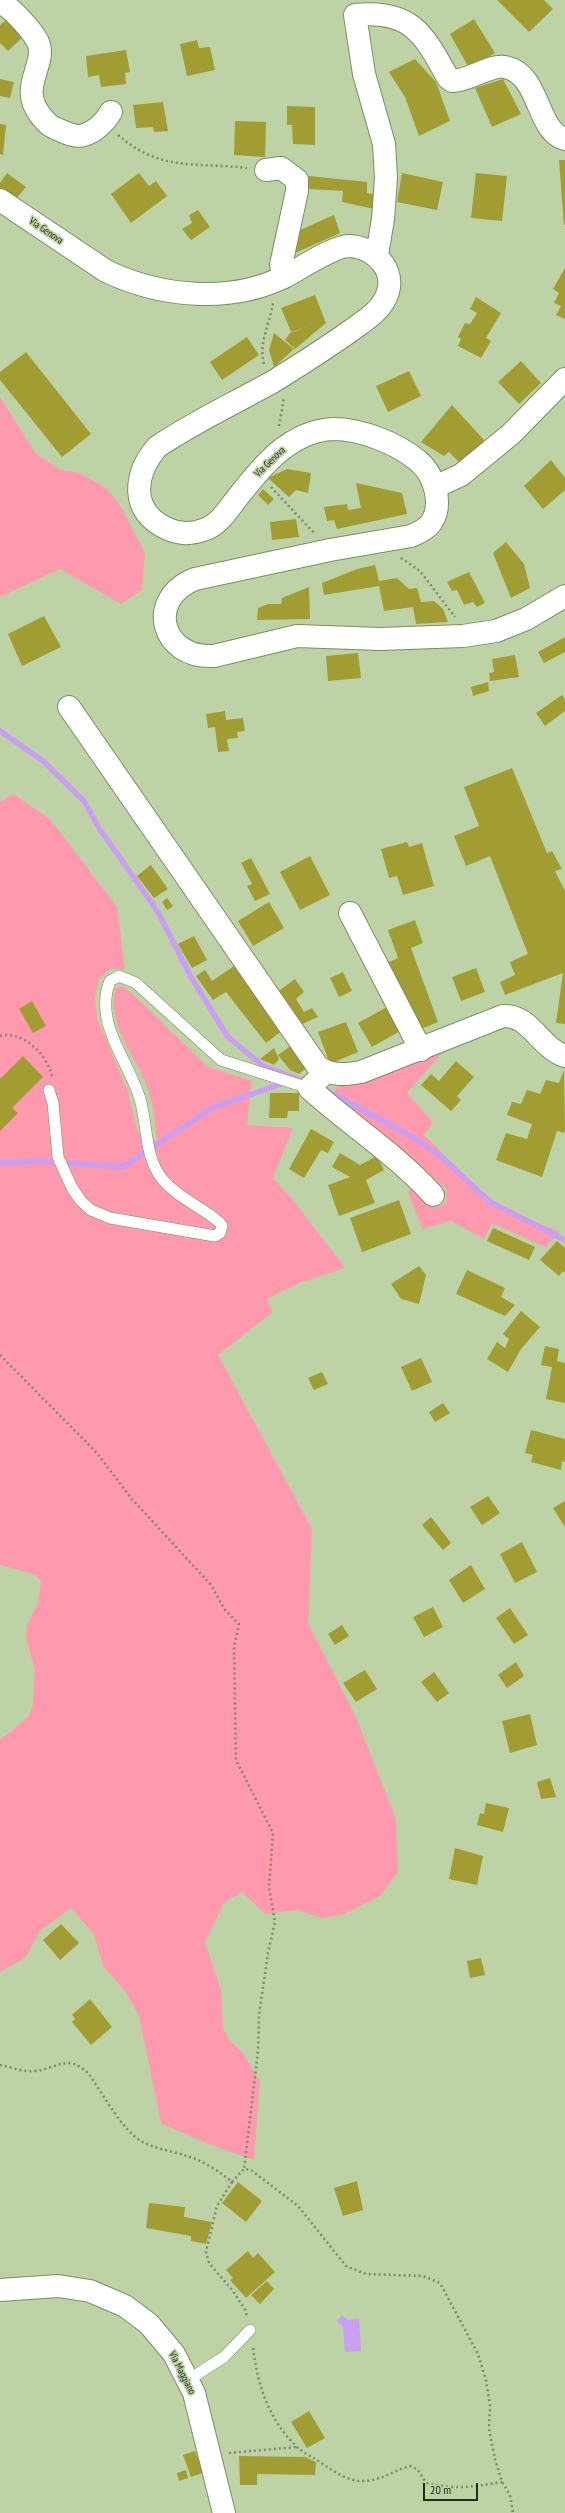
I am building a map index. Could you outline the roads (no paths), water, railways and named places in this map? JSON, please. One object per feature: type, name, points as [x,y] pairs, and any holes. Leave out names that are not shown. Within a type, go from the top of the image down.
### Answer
[{"type":"street","points":[[0,3],[10,8],[38,43],[39,53],[31,88],[37,111],[48,125],[69,134],[83,136],[108,117]]},
{"type":"street","points":[[377,255],[383,219],[386,178],[384,144],[364,74],[351,7],[387,14],[412,25],[426,38],[448,78],[452,81],[473,78],[496,68],[514,69],[526,80],[553,132],[556,136],[565,139]]},
{"type":"street","points":[[266,170],[281,168],[297,180],[297,191],[279,279]]},
{"type":"street","name":"Via Genova","points":[[0,200],[106,271],[140,285],[158,290],[195,294],[233,291],[279,279],[346,246],[365,249],[377,255],[385,265],[389,283],[385,300],[378,310],[275,380],[157,447],[148,458],[141,473],[139,493],[144,511],[160,526],[184,533],[203,530],[222,517],[257,473],[291,443],[319,431],[334,429],[359,432],[399,448],[418,460],[430,476],[435,487],[437,509],[431,523],[423,530],[411,536],[330,550],[195,579],[182,584],[172,593],[167,603],[165,616],[166,626],[176,646],[189,654],[202,657],[214,656],[297,636],[380,639],[463,636],[496,631],[526,619],[565,596]]},
{"type":"street","points":[[435,487],[461,475],[511,434],[565,379]]},
{"type":"street","points":[[70,707],[315,1062],[316,1082],[342,1118],[389,1152],[433,1195]]},
{"type":"street","points":[[350,913],[420,1050]]},
{"type":"street","points":[[316,1082],[361,1072],[503,1016],[511,1016],[522,1020],[553,1050],[565,1056]]},
{"type":"street","name":"Via Maggiano","points":[[0,2290],[58,2286],[90,2291],[109,2297],[125,2306],[149,2324],[174,2354],[194,2393],[208,2455],[224,2513]]},
{"type":"lane","points":[[49,1090],[54,1103],[58,1157],[72,1188],[81,1201],[91,1210],[110,1218],[214,1236],[220,1233],[222,1226],[219,1222],[164,1181],[156,1170],[148,1148],[145,1116],[140,1096],[117,1049],[109,1025],[105,1000],[110,981],[119,976],[136,983],[221,1060],[316,1082]]},
{"type":"lane","points":[[188,2380],[224,2357],[250,2330]]},
{"type":"waterway","points":[[0,731],[43,761],[84,801],[99,828],[158,912],[190,975],[227,1036],[263,1066],[307,1082]]},
{"type":"waterway","points":[[0,1163],[39,1161],[123,1167],[212,1108],[287,1082]]},
{"type":"waterway","points":[[326,1090],[416,1139],[444,1159],[490,1202],[565,1240]]}]
